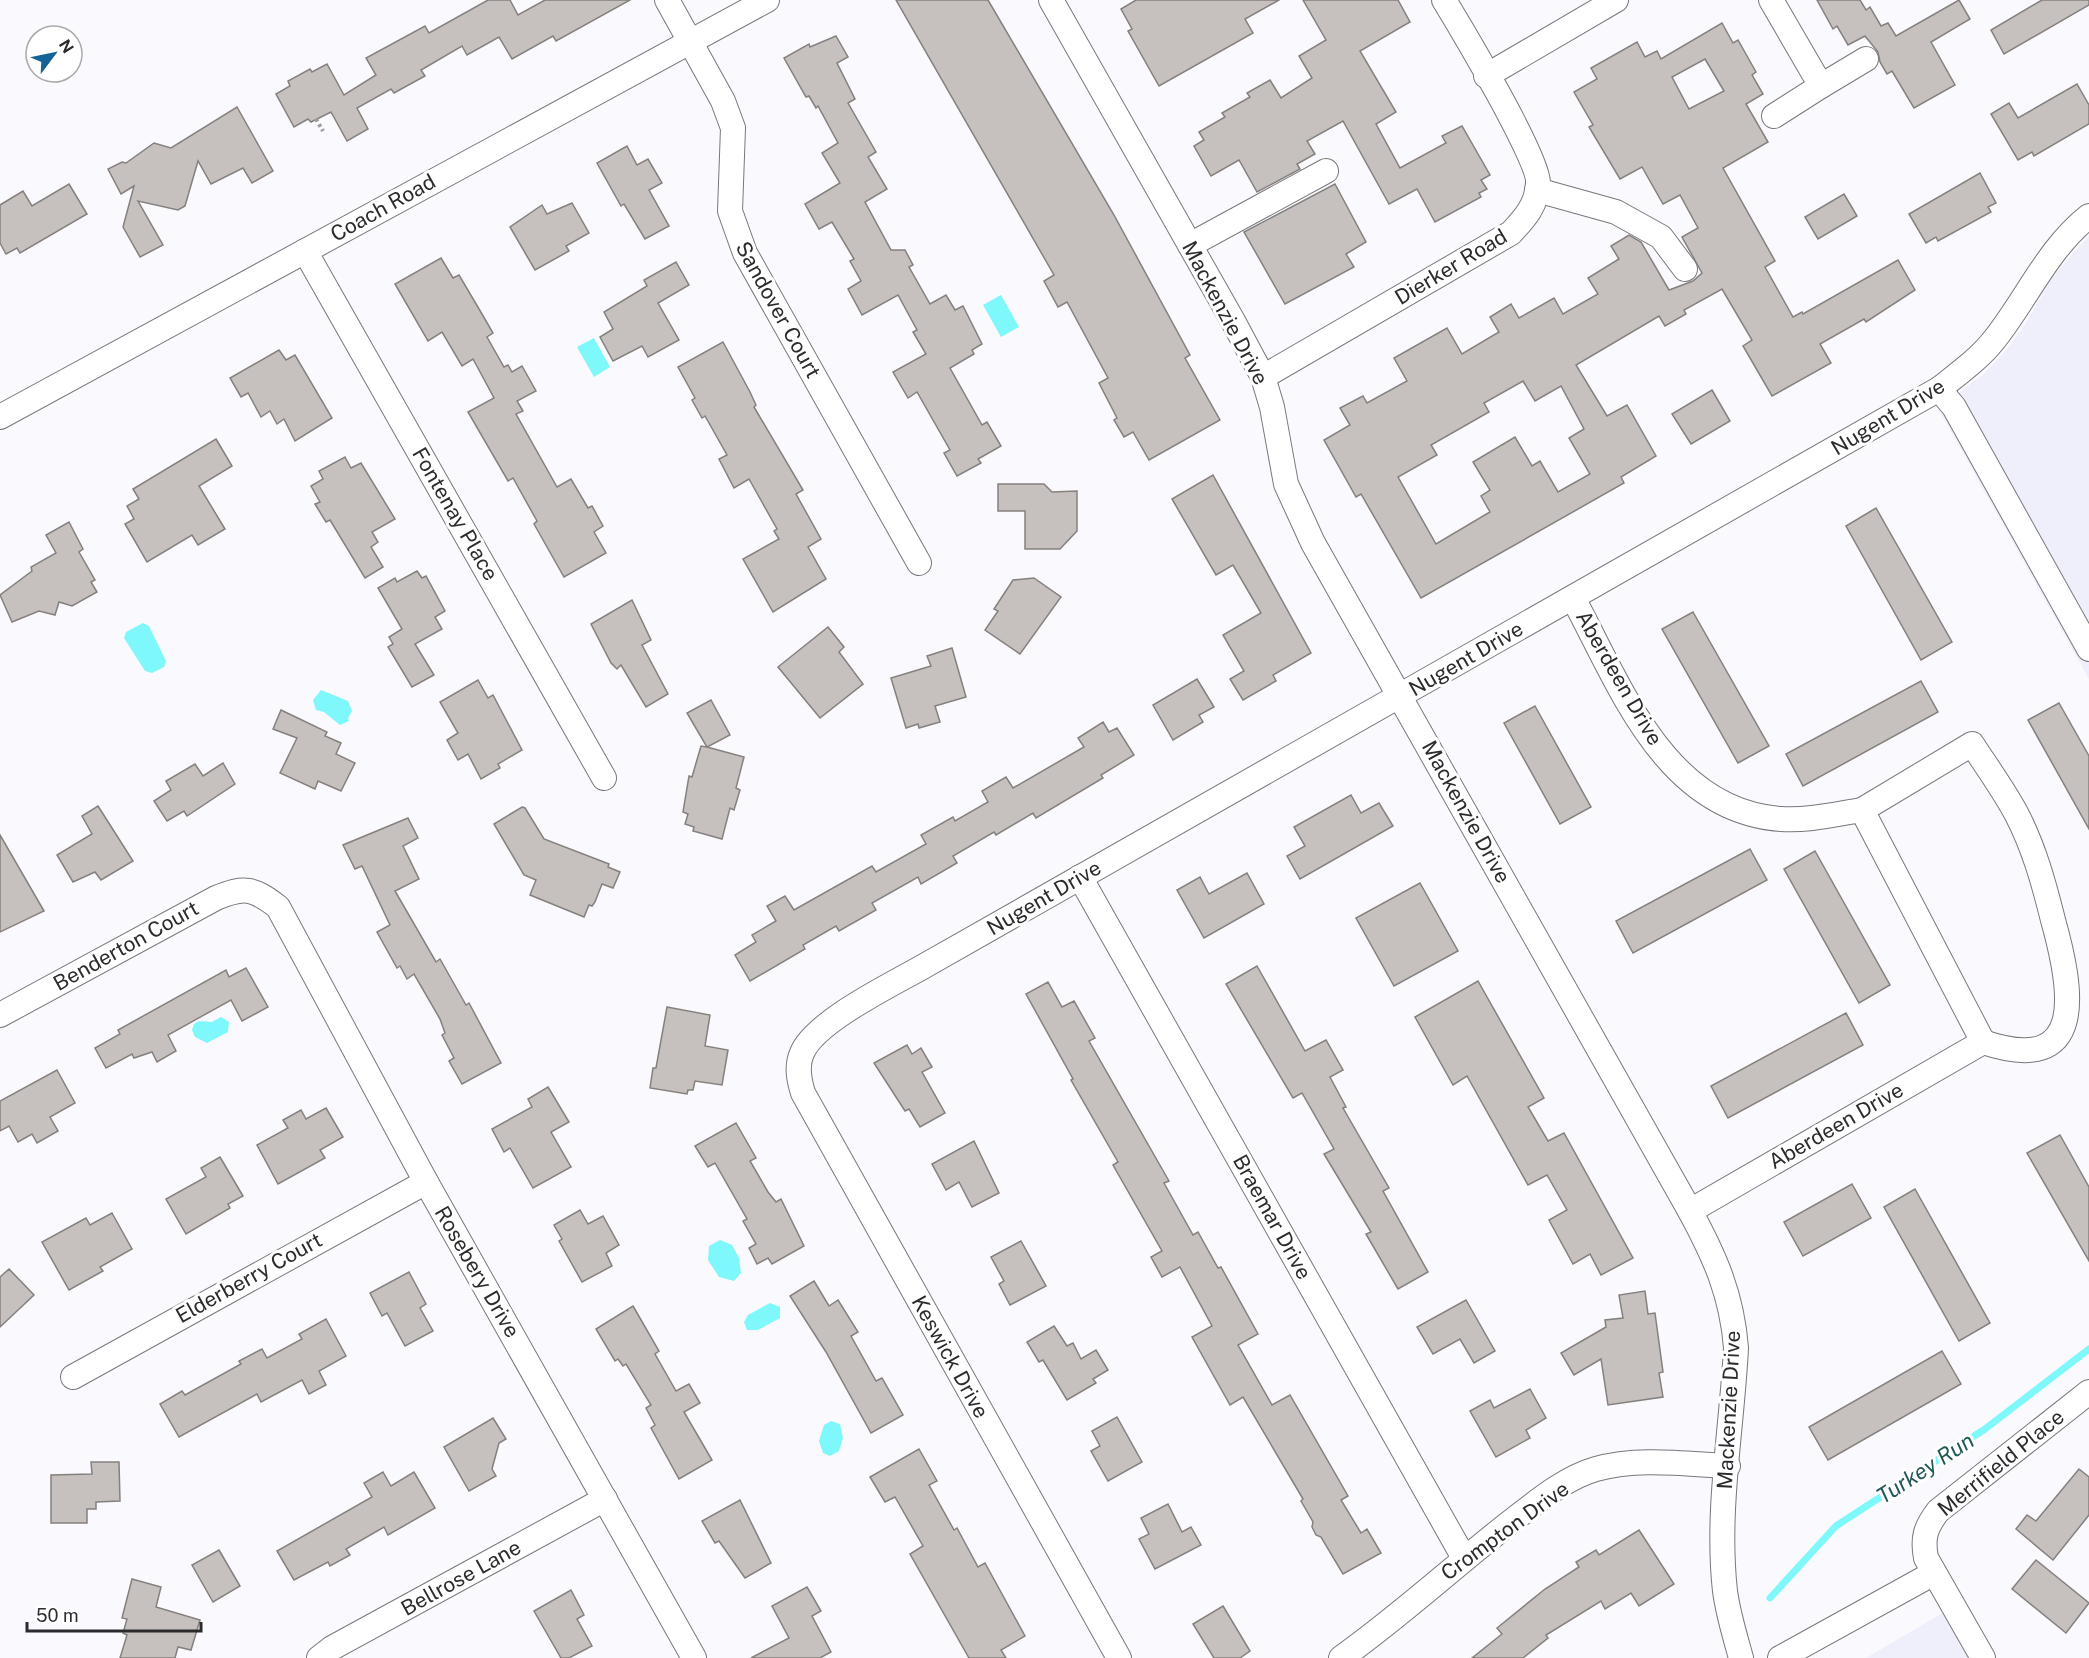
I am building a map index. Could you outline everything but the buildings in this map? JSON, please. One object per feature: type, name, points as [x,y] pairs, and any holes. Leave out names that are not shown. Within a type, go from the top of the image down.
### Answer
[{"type":"street","name":"Sandover Court","points":[[667,0],[723,101],[733,128],[730,211],[745,253],[920,563]]},
{"type":"street","name":"Coach Road","points":[[0,417],[767,0]]},
{"type":"street","name":"Mackenzie Drive","points":[[1051,0],[1263,377],[1272,407],[1286,484],[1299,515],[1690,1210],[1721,1273],[1734,1323],[1735,1357],[1723,1520],[1725,1592],[1741,1658]]},
{"type":"street","points":[[1444,0],[1529,152],[1539,181],[1537,190],[1616,212],[1661,237],[1684,269]]},
{"type":"street","points":[[1486,76],[1616,0]]},
{"type":"street","points":[[1772,0],[1821,86]]},
{"type":"street","points":[[1773,116],[1866,59]]},
{"type":"street","points":[[1190,245],[1326,171]]},
{"type":"street","name":"Dierker Road","points":[[1263,377],[1511,233],[1532,211],[1537,190]]},
{"type":"street","name":"Nugent Drive","points":[[802,1052],[817,1031],[838,1017],[1939,389],[1966,368],[1993,342],[2049,259],[2089,216]]},
{"type":"street","name":"Fontenay Place","points":[[305,251],[604,778]]},
{"type":"street","points":[[1939,389],[1954,407],[2089,649]]},
{"type":"street","name":"Aberdeen Drive","points":[[1573,598],[1644,729],[1670,763],[1702,792],[1733,807],[1782,819],[1862,810],[1972,744],[2016,814],[2039,867],[2066,966],[2067,1018],[2063,1030],[2055,1041],[2043,1047],[2017,1050],[1983,1042],[1690,1210]]},
{"type":"street","points":[[1862,810],[1983,1042]]},
{"type":"street","name":"Braemar Drive","points":[[1080,877],[1464,1558]]},
{"type":"street","name":"Benderton Court","points":[[0,1015],[216,898],[235,890],[256,891]]},
{"type":"street","name":"Rosebery Drive","points":[[256,891],[278,907],[426,1182],[694,1658]]},
{"type":"street","name":"Keswick Drive","points":[[802,1052],[798,1073],[803,1094],[1119,1658]]},
{"type":"street","name":"Elderberry Court","points":[[73,1377],[426,1182]]},
{"type":"street","name":"Merrifield Place","points":[[1983,1658],[1926,1558],[1923,1543],[1926,1527],[1938,1511],[2089,1392]]},
{"type":"street","name":"Crompton Drive","points":[[1341,1658],[1540,1499],[1596,1469],[1651,1462],[1728,1466]]},
{"type":"street","name":"Bellrose Lane","points":[[319,1658],[332,1648],[605,1499]]},
{"type":"street","points":[[1780,1658],[1934,1573]]},
{"type":"path","points":[[316,119],[322,131]]},
{"type":"shaded area","points":[[2089,235],[2089,679],[1938,408],[1984,374],[2007,349],[2026,323],[2052,278]]},
{"type":"shaded area","points":[[1946,1611],[1972,1658],[1866,1658]]},
{"type":"water","points":[[1001,295],[1019,327],[1001,337],[983,305]]},
{"type":"water","points":[[594,338],[610,367],[594,377],[577,347]]},
{"type":"water","points":[[143,623],[149,626],[166,661],[164,667],[152,673],[145,671],[124,638],[126,632]]},
{"type":"water","points":[[321,690],[348,701],[352,711],[348,718],[349,721],[340,725],[324,712],[316,710],[313,700]]},
{"type":"water","points":[[221,1017],[229,1022],[228,1032],[207,1043],[195,1037],[192,1030],[194,1024],[199,1021],[212,1022]]},
{"type":"water","points":[[720,1240],[732,1245],[739,1258],[741,1273],[734,1281],[719,1277],[708,1260],[709,1246]]},
{"type":"water","points":[[770,1303],[780,1307],[780,1318],[758,1330],[747,1330],[744,1322],[748,1315]]},
{"type":"water","points":[[831,1421],[840,1424],[843,1438],[839,1451],[830,1456],[823,1453],[819,1441],[824,1425]]},
{"type":"waterway","name":"Turkey Run","points":[[1770,1598],[1836,1526],[1985,1429],[2089,1349]]}]
